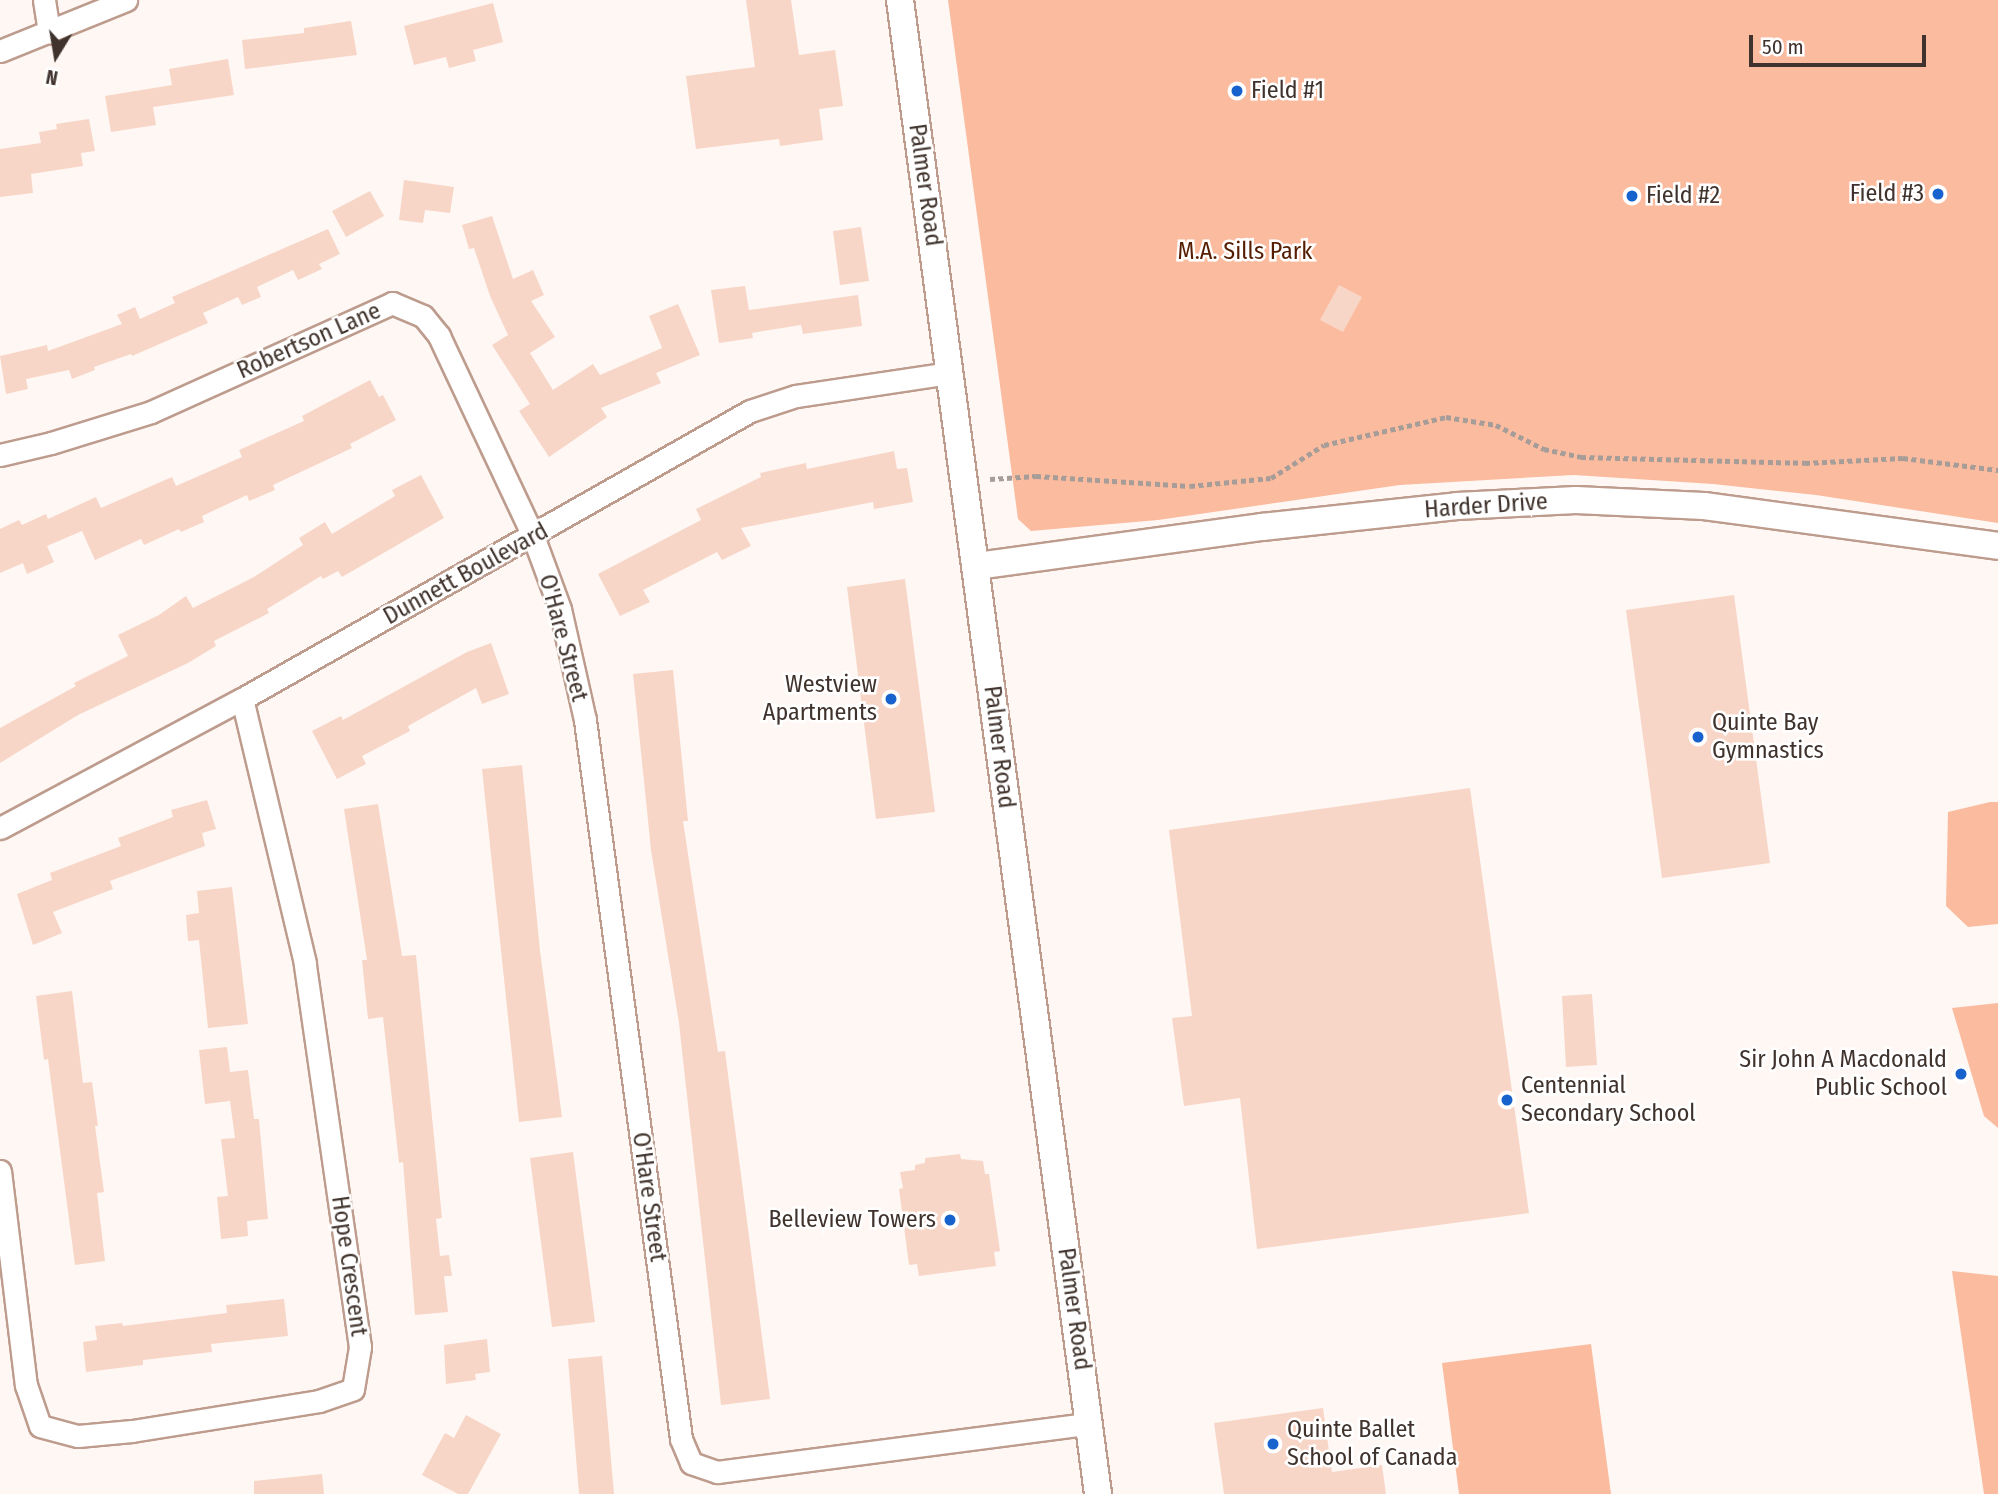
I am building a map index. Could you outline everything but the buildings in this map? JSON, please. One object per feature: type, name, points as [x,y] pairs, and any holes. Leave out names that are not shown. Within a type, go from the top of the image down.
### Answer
[{"type":"street","points":[[44,0],[48,33]]},
{"type":"street","points":[[0,51],[126,0]]},
{"type":"street","name":"Palmer Road","points":[[900,0],[1098,1494]]},
{"type":"street","name":"Robertson Lane","points":[[0,455],[51,443],[151,412],[392,303],[423,316],[439,336],[533,536]]},
{"type":"street","name":"Dunnett Boulevard","points":[[0,828],[242,699],[750,411],[796,396],[950,373]]},
{"type":"street","name":"Harder Drive","points":[[976,566],[1276,526],[1457,506],[1576,500],[1704,506],[1998,545]]},
{"type":"street","name":"O'Hare Street","points":[[533,536],[560,609],[585,720],[681,1439],[691,1463],[717,1472],[1089,1424]]},
{"type":"street","name":"Hope Crescent","points":[[0,1171],[26,1385],[40,1426],[78,1436],[132,1431],[319,1401],[353,1389],[360,1347],[306,963],[242,699]]},
{"type":"path","points":[[990,479],[1036,476],[1190,486],[1271,478],[1324,445],[1446,417],[1496,425],[1544,449],[1581,457],[1805,463],[1903,458],[1998,470]]},
{"type":"green space","name":"M.A. Sills Park","points":[[948,0],[1998,0],[1998,523],[1816,495],[1713,484],[1574,475],[1400,485],[1158,520],[1031,531],[1018,519]]},
{"type":"green space","points":[[1998,802],[1998,924],[1968,927],[1946,906],[1948,812]]},
{"type":"green space","points":[[1998,1003],[1998,1128],[1984,1116],[1952,1008]]},
{"type":"green space","points":[[1952,1271],[1998,1276],[1998,1494],[1984,1494]]},
{"type":"green space","points":[[1591,1344],[1611,1494],[1459,1494],[1442,1363]]},
{"type":"place","name":"Field #1","points":[[1237,91]]},
{"type":"place","name":"Field #3","points":[[1938,194]]},
{"type":"place","name":"Field #2","points":[[1632,196]]},
{"type":"place","name":"Westview Apartments","points":[[891,699]]},
{"type":"place","name":"Quinte Bay Gymnastics","points":[[1698,737]]},
{"type":"place","name":"Sir John A Macdonald Public School","points":[[1961,1074]]},
{"type":"place","name":"Centennial Secondary School","points":[[1507,1100]]},
{"type":"place","name":"Belleview Towers","points":[[950,1220]]},
{"type":"place","name":"Quinte Ballet School of Canada","points":[[1273,1444]]}]
